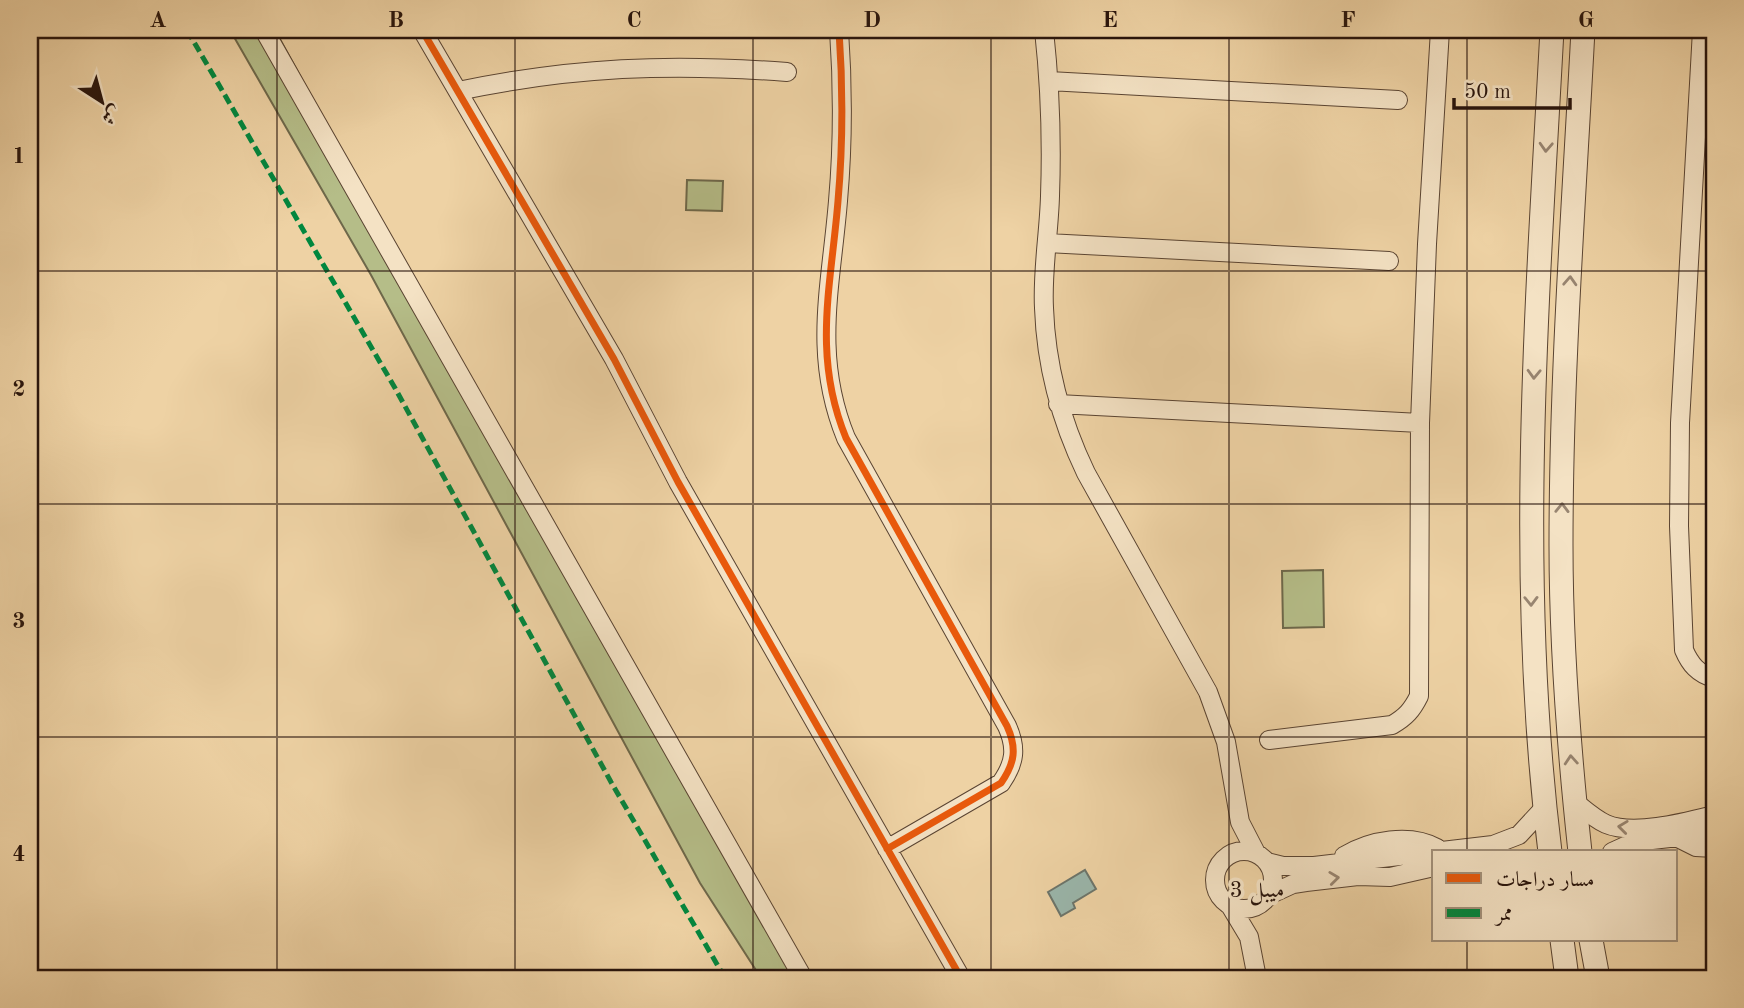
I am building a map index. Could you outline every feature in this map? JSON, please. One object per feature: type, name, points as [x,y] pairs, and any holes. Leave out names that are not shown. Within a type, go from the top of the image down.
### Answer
[{"type":"street","points":[[264,30],[803,978]]},
{"type":"street","points":[[422,30],[614,359],[678,482],[961,978]]},
{"type":"street","points":[[839,30],[842,85],[841,167],[825,358],[837,416],[851,449],[1007,726],[1013,740],[1014,755],[1010,770],[1001,783],[887,849]]},
{"type":"street","points":[[1044,30],[1051,151],[1044,307],[1051,372],[1058,404],[1086,473],[1208,692],[1226,742],[1237,810],[1245,833],[1273,875],[1257,921],[1253,951]]},
{"type":"street","points":[[1269,740],[1392,725],[1404,718],[1419,696],[1420,422],[1440,30]]},
{"type":"street","points":[[1550,850],[1544,808],[1531,606],[1530,482],[1552,30]]},
{"type":"street","points":[[1580,850],[1563,636],[1561,546],[1566,366],[1583,30]]},
{"type":"street","points":[[1702,30],[1680,423],[1679,526],[1684,649],[1689,661],[1698,670],[1714,678]]},
{"type":"street","points":[[458,91],[555,73],[624,68],[690,66],[787,72]]},
{"type":"street","points":[[1049,81],[1398,100]]},
{"type":"street","points":[[1047,243],[1390,261]]},
{"type":"street","points":[[1058,404],[1420,422]]},
{"type":"street","points":[[1574,803],[1606,824],[1620,828],[1665,825],[1714,815]]},
{"type":"street","points":[[1472,850],[1506,842],[1529,826],[1544,808]]},
{"type":"street","points":[[1237,810],[1229,854],[1218,866],[1215,885],[1218,894],[1243,924],[1253,951],[1257,978]]},
{"type":"street","points":[[1616,850],[1634,842],[1714,833]]},
{"type":"street","points":[[1677,838],[1696,847],[1714,848]]},
{"type":"street","points":[[1229,854],[1240,851],[1298,867],[1335,863],[1351,852],[1382,842],[1418,841],[1432,854]]},
{"type":"street","points":[[1231,907],[1245,909],[1293,884],[1358,876],[1390,877],[1432,860]]},
{"type":"street","points":[[1562,942],[1567,978]]},
{"type":"street","points":[[1591,942],[1598,978]]},
{"type":"green space","points":[[230,30],[275,30],[729,861],[805,978],[761,978],[700,883],[371,275]]},
{"type":"green space","points":[[687,180],[723,181],[722,211],[686,210]]},
{"type":"green space","points":[[1323,570],[1324,627],[1283,628],[1282,571]]},
{"type":"shaded area","points":[[1085,870],[1096,889],[1073,903],[1075,908],[1061,916],[1048,892]]},
{"type":"marked path","points":[[187,30],[395,388],[611,782],[725,978]]},
{"type":"cycle path","points":[[422,30],[614,359],[678,482],[961,978]]},
{"type":"cycle path","points":[[839,30],[841,158],[827,321],[829,378],[836,408],[846,438],[1007,726],[1013,748],[1012,762],[1001,783],[887,849]]},
{"type":"district","name":"ميبل 3","points":[[1257,890]]}]
